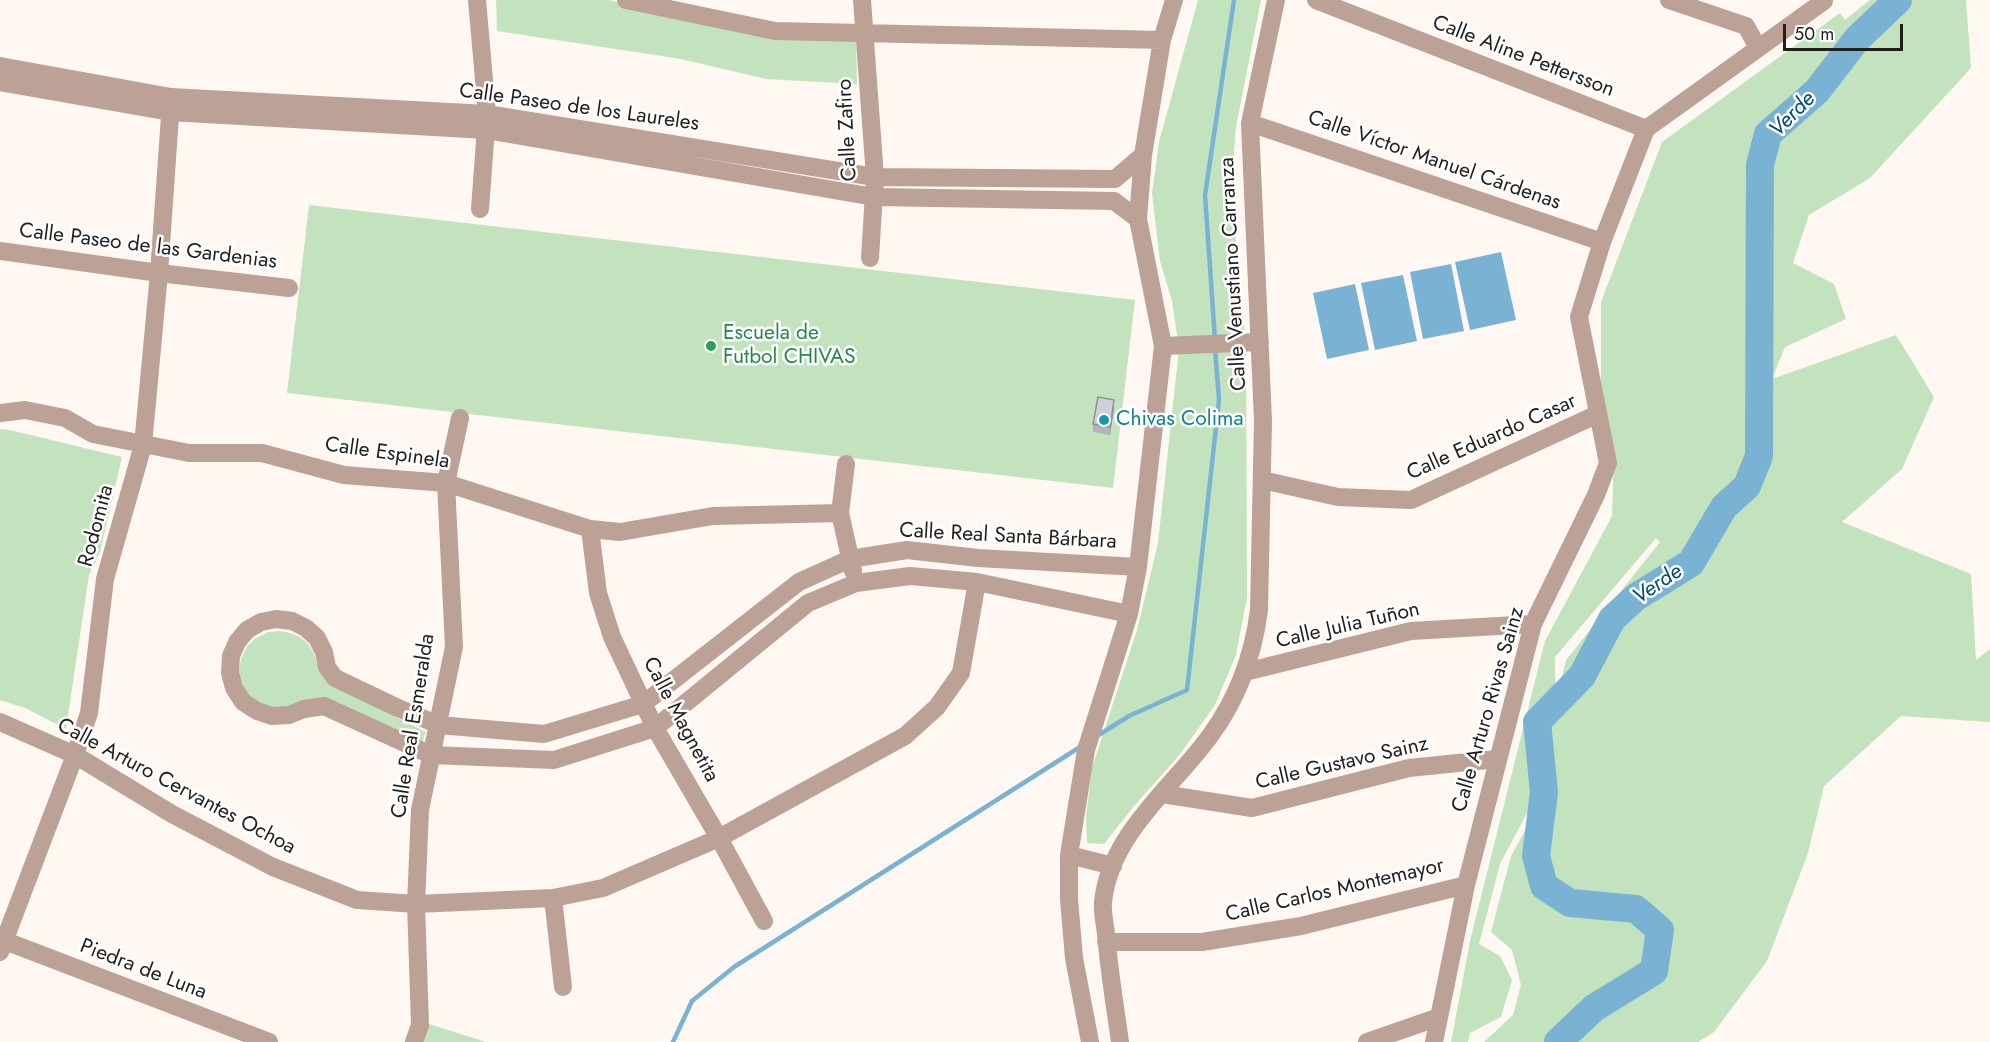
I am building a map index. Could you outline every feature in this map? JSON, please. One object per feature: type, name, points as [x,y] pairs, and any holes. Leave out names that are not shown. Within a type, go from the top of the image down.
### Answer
[{"type":"street","points":[[477,0],[487,122],[480,209]]},
{"type":"street","points":[[626,0],[775,31],[1162,40]]},
{"type":"street","name":"Calle Zafiro","points":[[862,0],[875,177],[870,258]]},
{"type":"street","points":[[1090,1042],[1074,958],[1069,899],[1069,855],[1086,750],[1129,614],[1138,567],[1163,346],[1138,219],[1143,155],[1162,40],[1174,0]]},
{"type":"street","name":"Calle Venustiano Carranza","points":[[1120,1042],[1106,942],[1103,902],[1113,866],[1127,835],[1210,736],[1230,705],[1245,672],[1256,635],[1259,610],[1263,421],[1250,123],[1276,0]]},
{"type":"street","name":"Calle Aline Pettersson","points":[[1316,0],[1647,129]]},
{"type":"street","points":[[1669,0],[1746,26],[1758,48]]},
{"type":"street","points":[[1647,129],[1824,1]]},
{"type":"street","name":"Calle Paseo de los Laureles","points":[[0,66],[171,105]]},
{"type":"street","name":"Calle Paseo de los Laureles","points":[[0,82],[171,105],[487,122],[875,177],[1115,179],[1143,155]]},
{"type":"street","name":"Rodomita","points":[[2,944],[75,755],[88,713],[105,579],[143,446],[171,105]]},
{"type":"street","name":"Calle Paseo de los Laureles","points":[[487,122],[874,197],[1113,201],[1138,219]]},
{"type":"street","name":"Calle Víctor Manuel Cárdenas","points":[[1250,123],[1602,242]]},
{"type":"street","name":"Calle Arturo Rivas Sainz","points":[[1434,1042],[1466,885],[1533,624],[1596,495],[1608,463],[1579,317],[1602,242],[1647,129]]},
{"type":"street","name":"Calle Paseo de las Gardenias","points":[[0,251],[290,288]]},
{"type":"street","points":[[1163,346],[1260,342]]},
{"type":"street","name":"Calle Espinela","points":[[0,413],[25,410],[65,418],[93,434],[143,446],[189,453],[262,453],[344,475],[446,483],[590,529],[620,531],[712,516],[840,513]]},
{"type":"street","name":"Calle Eduardo Casar","points":[[1262,480],[1338,497],[1411,500],[1598,414]]},
{"type":"street","name":"Calle Real Esmeralda","points":[[414,1042],[420,1025],[416,904],[420,810],[454,647],[446,483],[460,418]]},
{"type":"street","points":[[846,464],[840,513],[856,583]]},
{"type":"street","name":"Calle Magnetita","points":[[590,529],[598,593],[612,637],[642,704],[764,921]]},
{"type":"street","name":"Calle Real Santa Bárbara","points":[[1129,614],[977,582],[910,576],[856,583],[808,603],[655,728],[554,760],[431,755],[324,706],[304,709],[289,715],[272,716],[257,711],[243,702],[234,688],[230,673],[231,656],[237,642],[247,630],[261,622],[276,619],[292,621],[306,628],[317,638],[324,652],[327,667],[335,678],[398,708],[439,725],[544,734],[642,704],[799,582],[850,559],[907,550],[978,558],[1138,567]]},
{"type":"street","name":"Calle Arturo Cervantes Ochoa","points":[[0,722],[75,755],[172,814],[273,867],[357,900],[416,904],[553,898],[603,888],[719,838],[905,736],[937,707],[961,673],[977,582]]},
{"type":"street","name":"Calle Julia Tuñon","points":[[1245,672],[1411,631],[1533,624]]},
{"type":"street","name":"Calle Gustavo Sainz","points":[[1162,794],[1252,808],[1409,768],[1497,759]]},
{"type":"street","points":[[1069,855],[1113,866]]},
{"type":"street","name":"Calle Carlos Montemayor","points":[[1106,942],[1202,942],[1301,926],[1466,885]]},
{"type":"street","points":[[553,898],[563,987]]},
{"type":"street","name":"Piedra de Luna","points":[[2,944],[269,1042]]},
{"type":"street","points":[[1367,1042],[1439,1017]]},
{"type":"green space","points":[[496,0],[609,0],[763,36],[856,40],[857,84],[766,79],[681,59],[497,31]]},
{"type":"green space","points":[[1198,0],[1261,0],[1236,127],[1231,191],[1246,345],[1247,597],[1236,655],[1215,705],[1178,757],[1104,844],[1087,843],[1086,817],[1092,768],[1137,630],[1158,543],[1179,349],[1172,301],[1160,261],[1152,193],[1159,142]]},
{"type":"green space","points":[[1870,0],[1966,0],[1971,68],[1870,178],[1809,215],[1793,263],[1834,284],[1846,319],[1785,347],[1772,379],[1896,335],[1934,397],[1902,469],[1842,522],[1971,574],[1976,660],[1990,649],[1990,722],[1901,716],[1824,786],[1808,853],[1767,961],[1714,1032],[1698,1042],[1484,1042],[1513,1015],[1521,985],[1512,950],[1491,932],[1511,856],[1553,780],[1550,725],[1566,660],[1660,542],[1656,538],[1555,657],[1555,690],[1532,719],[1537,794],[1500,864],[1479,944],[1500,956],[1512,980],[1501,1017],[1470,1033],[1468,1042],[1451,1042],[1470,941],[1545,641],[1612,516],[1614,454],[1601,383],[1601,302],[1662,142],[1840,13],[1845,20]]},
{"type":"green space","name":"Escuela de Futbol CHIVAS","points":[[309,205],[1135,300],[1113,488],[287,393]]},
{"type":"green space","points":[[0,429],[122,457],[100,552],[89,575],[66,729],[25,708],[0,700]]},
{"type":"green space","points":[[280,631],[304,640],[310,646],[320,670],[334,686],[426,732],[421,745],[328,700],[274,710],[250,697],[242,686],[239,672],[241,659],[247,646],[256,638],[268,632]]},
{"type":"green space","points":[[426,1023],[486,1042],[420,1042]]},
{"type":"water","points":[[1501,252],[1516,320],[1470,330],[1455,262]]},
{"type":"water","points":[[1451,264],[1464,331],[1423,339],[1410,272]]},
{"type":"water","points":[[1403,275],[1417,341],[1375,350],[1361,283]]},
{"type":"water","points":[[1355,284],[1369,350],[1327,359],[1313,293]]},
{"type":"building","name":"Chivas Colima","points":[[1098,397],[1114,400],[1110,427],[1093,424]]},
{"type":"waterway","points":[[1215,340],[1205,195],[1234,0]]},
{"type":"waterway","name":"Verde","points":[[1558,1042],[1594,1008],[1654,971],[1660,930],[1636,909],[1570,903],[1544,886],[1536,856],[1544,792],[1537,722],[1582,676],[1612,619],[1636,597],[1691,563],[1724,507],[1747,486],[1759,456],[1760,165],[1768,134],[1817,91],[1857,39],[1898,0]]},
{"type":"waterway","points":[[1097,736],[1129,716],[1187,690],[1219,400],[1215,348]]},
{"type":"waterway","points":[[673,1042],[692,1001],[734,967],[1080,747]]},
{"type":"place","name":"Escuela de Futbol CHIVAS","points":[[711,346]]},
{"type":"place","name":"Chivas Colima","points":[[1104,420]]}]
